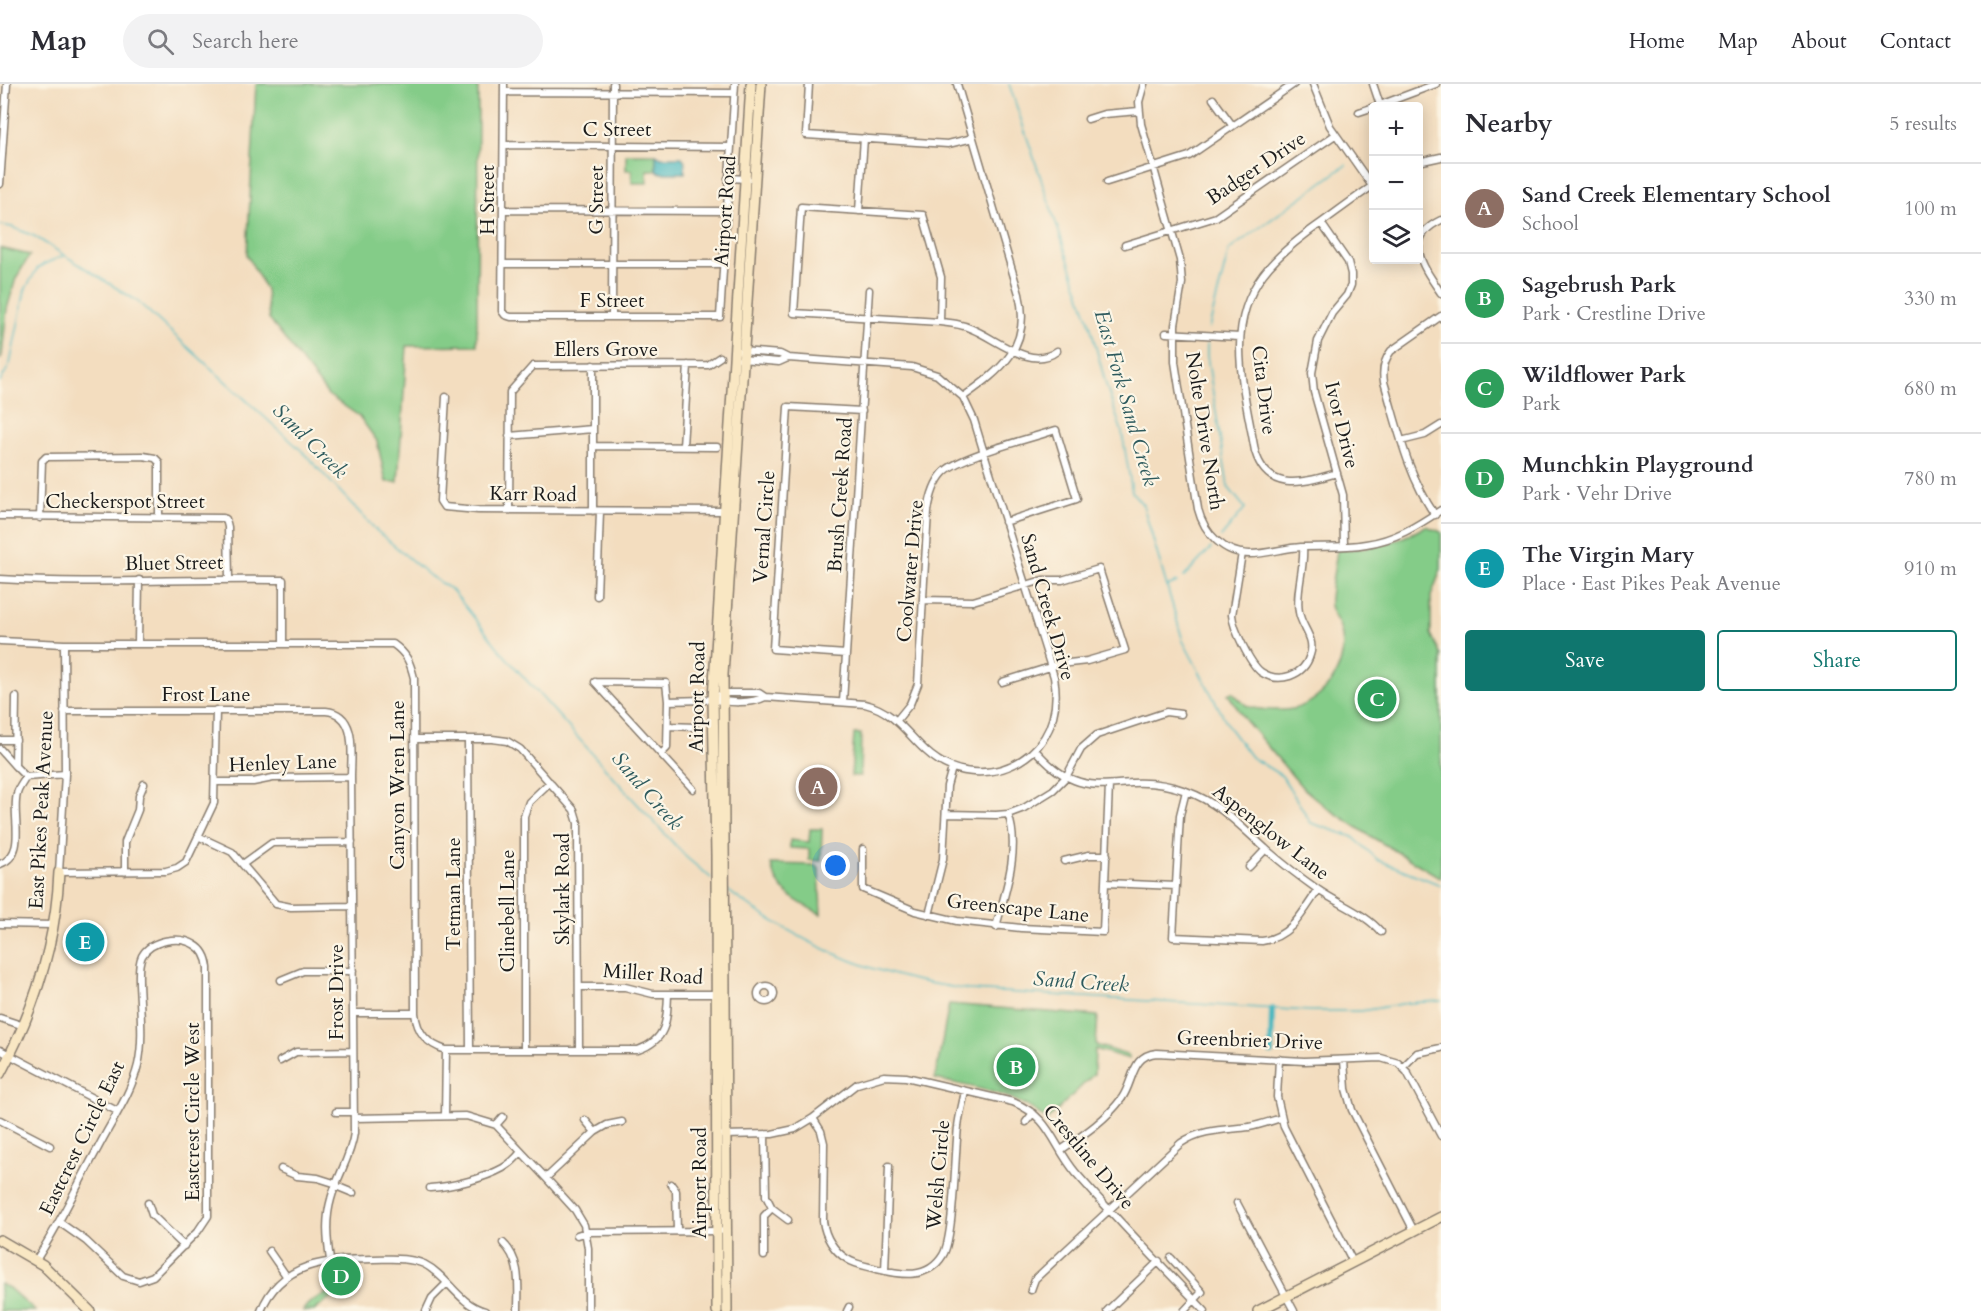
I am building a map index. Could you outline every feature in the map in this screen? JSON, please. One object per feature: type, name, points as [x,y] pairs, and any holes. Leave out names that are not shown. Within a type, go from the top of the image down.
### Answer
[{"type":"main road","name":"Airport Road","points":[[720,855],[712,699],[739,355],[750,179],[751,84]]},
{"type":"main road","name":"Airport Road","points":[[750,179],[761,84]]},
{"type":"main road","name":"Airport Road","points":[[727,1311],[722,1231],[719,913],[728,511]]},
{"type":"main road","name":"East Pikes Peak Avenue","points":[[0,1074],[24,1026],[39,987],[53,925],[59,872]]},
{"type":"main road","points":[[1258,1311],[1441,1217]]},
{"type":"main road","name":"Airport Road","points":[[717,1311],[722,1231]]},
{"type":"main road","points":[[0,1240],[36,1260],[90,1311]]},
{"type":"street","points":[[0,184],[7,84]]},
{"type":"street","name":"H Street","points":[[504,84],[502,311],[504,317]]},
{"type":"street","name":"G Street","points":[[612,317],[613,84]]},
{"type":"street","points":[[503,264],[723,264],[735,84]]},
{"type":"street","points":[[809,84],[806,135],[948,144],[973,138]]},
{"type":"street","points":[[957,84],[1021,302],[1022,327],[1014,350],[999,370],[963,397]]},
{"type":"street","name":"Nolte Drive North","points":[[1144,84],[1140,95],[1141,124],[1180,260],[1182,276],[1174,334],[1175,369],[1200,515],[1206,528],[1216,540],[1231,550],[1242,553]]},
{"type":"street","points":[[1107,182],[1189,156],[1294,84]]},
{"type":"street","points":[[1313,84],[1322,110],[1335,135],[1369,181]]},
{"type":"street","points":[[1373,84],[1375,102]]},
{"type":"street","points":[[1387,102],[1436,84],[1441,88]]},
{"type":"street","points":[[504,92],[734,93]]},
{"type":"street","points":[[1213,99],[1232,125]]},
{"type":"street","points":[[1359,112],[1369,108]]},
{"type":"street","points":[[1088,119],[1104,114],[1139,111]]},
{"type":"street","name":"Badger Drive","points":[[1125,245],[1211,219],[1335,135]]},
{"type":"street","points":[[859,211],[864,138]]},
{"type":"street","name":"C Street","points":[[504,145],[730,147]]},
{"type":"street","points":[[1423,161],[1441,157]]},
{"type":"street","points":[[728,178],[750,179]]},
{"type":"street","name":"Cita Drive","points":[[1337,473],[1306,482],[1290,483],[1274,477],[1260,464],[1241,366],[1240,338],[1247,304],[1264,271],[1286,249],[1369,189]]},
{"type":"street","points":[[940,322],[941,277],[923,215],[801,207],[794,313],[940,322],[966,326],[1028,356],[1049,357],[1057,351]]},
{"type":"street","points":[[504,210],[726,211]]},
{"type":"street","points":[[1441,220],[1426,231],[1419,246],[1422,266],[1441,293]]},
{"type":"street","name":"Ivor Drive","points":[[1321,223],[1348,262],[1351,274],[1351,285],[1347,295],[1332,313],[1320,335],[1313,364],[1314,392],[1344,501],[1344,546]]},
{"type":"street","name":"F Street","points":[[504,317],[720,317],[723,264]]},
{"type":"street","name":"Brush Creek Road","points":[[843,702],[869,290]]},
{"type":"street","points":[[1435,515],[1411,472],[1384,382],[1384,363],[1397,345],[1441,316]]},
{"type":"street","points":[[1166,333],[1240,338]]},
{"type":"street","name":"Sand Creek Drive","points":[[668,701],[723,698],[758,701],[765,697],[873,706],[897,720],[928,753],[952,768],[975,773],[996,771],[1019,762],[1035,750],[1046,735],[1055,711],[1055,686],[1051,667],[984,453],[963,397],[944,380],[921,369],[788,358],[779,362],[739,355]]},
{"type":"street","name":"Ellers Grove","points":[[509,510],[510,392],[533,366],[708,365],[720,357]]},
{"type":"street","points":[[593,365],[597,596]]},
{"type":"street","points":[[683,446],[688,365]]},
{"type":"street","name":"Karr Road","points":[[446,397],[440,501],[441,505],[448,508],[728,511]]},
{"type":"street","name":"Vernal Circle","points":[[846,654],[773,649],[788,406],[862,411]]},
{"type":"street","points":[[1401,441],[1425,435],[1441,425]]},
{"type":"street","points":[[509,436],[593,429]]},
{"type":"street","name":"Coolwater Drive","points":[[897,720],[910,704],[916,690],[929,505],[940,471],[960,461],[1056,430],[1077,499],[1005,522]]},
{"type":"street","points":[[593,446],[717,447]]},
{"type":"street","points":[[40,518],[42,461],[46,457],[100,456],[143,456],[155,458],[159,462],[159,516]]},
{"type":"street","points":[[1303,547],[1304,567],[1298,609],[1311,639],[1310,658],[1297,674],[1285,678],[1272,677],[1258,669],[1233,622],[1232,615],[1242,553],[1253,554],[1303,547],[1367,544],[1398,536],[1441,510]]},
{"type":"street","name":"Checkerspot Street","points":[[0,516],[40,518],[159,516],[226,519],[229,579]]},
{"type":"street","points":[[923,600],[968,602],[1043,580],[1062,580],[1099,569],[1125,650],[1095,659],[1068,662],[1002,682]]},
{"type":"street","name":"Bluet Street","points":[[0,579],[43,581],[284,580],[283,644]]},
{"type":"street","points":[[138,643],[139,580]]},
{"type":"street","name":"Canyon Wren Lane","points":[[0,641],[64,644],[393,644],[410,661],[414,678],[415,1013],[418,1028],[425,1041],[446,1050],[638,1050],[659,1041],[667,1020],[668,994]]},
{"type":"street","name":"East Pikes Peak Avenue","points":[[59,872],[65,774],[64,644]]},
{"type":"street","points":[[661,754],[667,748],[669,726],[666,683],[596,682],[661,754],[693,789]]},
{"type":"street","points":[[15,766],[16,697]]},
{"type":"street","points":[[59,872],[166,872],[177,868],[190,857],[214,803],[216,710]]},
{"type":"street","name":"Frost Lane","points":[[64,711],[326,711],[338,714],[345,721]]},
{"type":"street","points":[[946,814],[985,816],[1008,814],[1043,798],[1066,777],[1081,749],[1097,735],[1166,712],[1181,714]]},
{"type":"street","name":"Frost Drive","points":[[330,1260],[327,1222],[331,1197],[351,1148],[354,1115],[351,734],[345,721]]},
{"type":"street","points":[[669,726],[695,727]]},
{"type":"street","name":"Skylark Road","points":[[414,739],[499,739],[507,741],[520,749],[572,806],[578,823],[579,1050]]},
{"type":"street","name":"Tetman Lane","points":[[468,739],[470,1050]]},
{"type":"street","points":[[0,740],[16,740]]},
{"type":"street","points":[[0,749],[26,777],[65,774]]},
{"type":"street","name":"Aspenglow Lane","points":[[1035,750],[1066,777],[1082,783],[1109,785],[1146,783],[1186,791],[1226,813],[1266,849],[1318,890],[1373,923],[1381,932]]},
{"type":"street","points":[[929,915],[942,859],[947,786],[952,768]]},
{"type":"street","points":[[0,864],[12,861],[16,848],[16,795],[26,777]]},
{"type":"street","name":"Henley Lane","points":[[216,782],[253,782],[273,778],[351,777]]},
{"type":"street","name":"Clinebell Lane","points":[[524,1050],[524,816],[529,802],[550,782]]},
{"type":"street","points":[[125,872],[126,842],[138,810],[139,796],[144,784]]},
{"type":"street","name":"Greenscape Lane","points":[[863,849],[863,889],[903,907],[929,915],[996,927],[1103,932],[1109,785]]},
{"type":"street","points":[[1186,791],[1180,815],[1173,937],[1269,940],[1286,932],[1296,922],[1318,890]]},
{"type":"street","points":[[996,927],[1011,859],[1012,837],[1008,814]]},
{"type":"street","points":[[200,837],[227,849],[243,864],[272,900],[281,906],[352,906]]},
{"type":"street","points":[[243,864],[272,843],[352,842]]},
{"type":"street","points":[[1249,867],[1266,849]]},
{"type":"street","points":[[1065,861],[1089,855],[1107,855]]},
{"type":"street","points":[[1106,883],[1176,886]]},
{"type":"street","points":[[0,924],[53,925]]},
{"type":"street","name":"Eastcrest Circle East","points":[[36,1260],[59,1222],[133,1079],[139,1058],[140,961],[151,946],[157,943],[188,942],[200,949]]},
{"type":"street","points":[[200,949],[206,943]]},
{"type":"street","name":"Eastcrest Circle West","points":[[59,1222],[86,1241],[123,1276],[139,1283],[153,1276],[204,1223],[209,1208],[208,968],[205,956],[200,949]]},
{"type":"street","points":[[281,980],[303,971],[353,971]]},
{"type":"street","name":"Miller Road","points":[[579,987],[624,987],[647,993],[720,994]]},
{"type":"street","points":[[353,1013],[415,1013]]},
{"type":"street","points":[[0,1018],[24,1026]]},
{"type":"street","points":[[1441,1048],[1417,1053],[1403,1067],[1412,1079],[1441,1136]]},
{"type":"street","points":[[0,1050],[117,1112]]},
{"type":"street","points":[[446,1050],[446,1116]]},
{"type":"street","points":[[280,1061],[296,1052],[353,1051]]},
{"type":"street","points":[[1061,1150],[1088,1132],[1117,1105],[1128,1088],[1135,1066],[1143,1058],[1137,1051]]},
{"type":"street","name":"Greenbrier Drive","points":[[1143,1058],[1157,1053],[1279,1059],[1382,1058],[1392,1060],[1403,1067]]},
{"type":"street","points":[[1279,1059],[1277,1097],[1281,1118],[1353,1262]]},
{"type":"street","points":[[1344,1060],[1346,1089],[1352,1110],[1414,1231]]},
{"type":"street","points":[[892,1076],[892,1086]]},
{"type":"street","name":"Crestline Drive","points":[[721,1135],[765,1135],[787,1131],[813,1118],[857,1084],[877,1077],[892,1076],[1013,1102],[1033,1113],[1048,1128],[1076,1172],[1205,1311]]},
{"type":"street","name":"Welsh Circle","points":[[813,1118],[821,1131],[824,1143],[823,1221],[825,1234],[832,1245],[847,1259],[885,1271],[909,1275],[921,1273],[938,1261],[946,1250],[958,1126],[965,1091]]},
{"type":"street","points":[[336,1112],[354,1115],[474,1117],[496,1125],[580,1217],[586,1232],[588,1248],[588,1311]]},
{"type":"street","points":[[1026,1122],[1033,1113]]},
{"type":"street","points":[[496,1125],[503,1117]]},
{"type":"street","points":[[1031,1290],[1035,1279],[1187,1139],[1209,1131],[1256,1126],[1281,1118]]},
{"type":"street","points":[[0,1120],[50,1146]]},
{"type":"street","points":[[585,1120],[595,1132]]},
{"type":"street","points":[[546,1178],[595,1132],[607,1125],[622,1122]]},
{"type":"street","points":[[765,1135],[766,1196],[772,1208],[788,1220]]},
{"type":"street","points":[[430,1188],[451,1185],[496,1171],[510,1163],[521,1152]]},
{"type":"street","points":[[885,1271],[889,1166]]},
{"type":"street","points":[[281,1169],[297,1176],[318,1178],[353,1193]]},
{"type":"street","points":[[671,1184],[676,1191],[676,1231]]},
{"type":"street","points":[[148,1203],[152,1215],[184,1246]]},
{"type":"street","points":[[1237,1203],[1294,1311]]},
{"type":"street","points":[[764,1256],[764,1216],[772,1208]]},
{"type":"street","points":[[577,1235],[586,1232],[722,1231]]},
{"type":"street","points":[[503,1243],[511,1251],[517,1270],[518,1311]]},
{"type":"street","points":[[269,1251],[287,1277]]},
{"type":"street","points":[[1107,1311],[1161,1263],[1173,1256],[1202,1292],[1184,1311]]},
{"type":"street","points":[[261,1311],[271,1293],[287,1277],[310,1265],[330,1260],[408,1259],[425,1264],[468,1304],[485,1311]]},
{"type":"street","points":[[426,1311],[432,1298],[447,1283]]},
{"type":"green space","points":[[256,84],[478,84],[477,345],[407,346],[398,482],[386,482],[377,441],[359,416],[328,395],[269,319],[266,290],[247,255]]},
{"type":"green space","points":[[626,154],[656,154],[656,170],[647,170],[647,183],[632,183],[632,170],[626,170]]},
{"type":"green space","points":[[0,248],[30,255],[16,278],[7,309],[0,360]]},
{"type":"green space","points":[[1426,526],[1441,532],[1441,569],[1431,596],[1431,634],[1441,655],[1441,878],[1370,836],[1326,807],[1302,787],[1246,721],[1228,694],[1232,692],[1250,707],[1271,710],[1292,709],[1316,698],[1334,678],[1342,653],[1343,640],[1340,627],[1330,601],[1337,550],[1383,544]]},
{"type":"green space","points":[[854,734],[861,734],[860,776],[851,776]]},
{"type":"green space","points":[[810,829],[822,829],[821,861],[809,860],[809,849],[790,848],[790,840],[809,842]]},
{"type":"green space","points":[[771,864],[816,865],[819,869],[821,914],[796,900],[783,889],[777,882]]},
{"type":"green space","points":[[949,1004],[1098,1016],[1096,1045],[1128,1055],[1129,1059],[1095,1049],[1094,1074],[1047,1120],[1022,1103],[1008,1097],[935,1079]]},
{"type":"green space","points":[[343,1263],[345,1292],[328,1300],[314,1311],[303,1311],[313,1300],[338,1288],[337,1264]]},
{"type":"green space","points":[[0,1284],[9,1288],[35,1311],[0,1311]]},
{"type":"water","points":[[656,154],[661,157],[682,157],[685,161],[685,173],[661,173],[656,170]]},
{"type":"waterway","name":"East Fork Sand Creek","points":[[1009,84],[1089,321],[1106,385],[1122,432],[1132,492],[1143,505],[1183,641],[1230,729],[1251,757],[1282,776],[1311,823],[1353,837],[1378,860],[1441,885]]},
{"type":"waterway","points":[[1209,328],[1229,250],[1346,165]]},
{"type":"waterway","name":"Sand Creek","points":[[0,225],[34,236],[137,301],[302,451],[377,531],[430,576],[452,590],[504,655],[631,797],[687,858],[711,878]]},
{"type":"waterway","points":[[0,382],[10,364],[25,290],[37,269],[63,256]]},
{"type":"waterway","points":[[1207,344],[1228,487],[1245,508],[1221,537]]},
{"type":"waterway","points":[[1184,577],[1211,548]]},
{"type":"waterway","points":[[1167,586],[1177,582]]},
{"type":"waterway","name":"Sand Creek","points":[[727,890],[793,933],[840,956],[889,974],[969,990],[1310,1011],[1361,1011],[1407,1003],[1441,1001]]},
{"type":"waterway","points":[[1271,1053],[1272,1009]]},
{"type":"place","name":"Wildflower Park","points":[[1377,699]]},
{"type":"place","name":"Sand Creek Elementary School","points":[[818,787]]},
{"type":"place","name":"The Virgin Mary","points":[[85,942]]},
{"type":"place","name":"Sagebrush Park","points":[[1016,1067]]},
{"type":"place","name":"Munchkin Playground","points":[[341,1276]]}]
